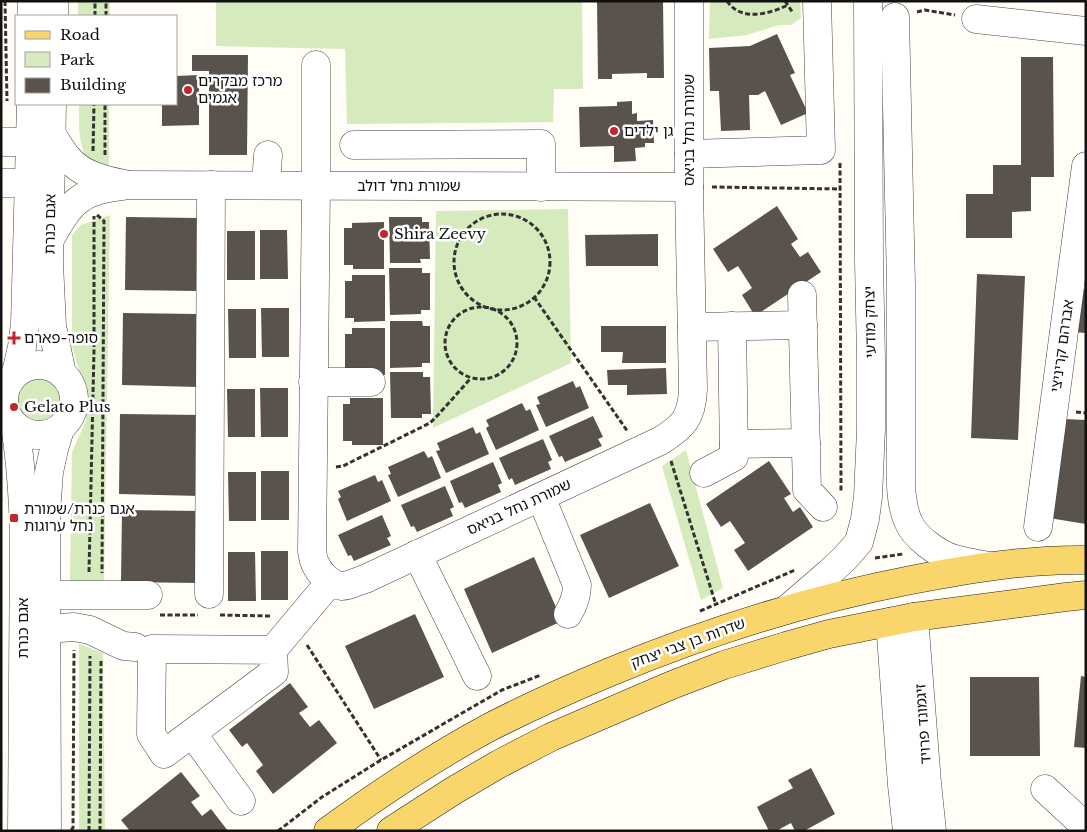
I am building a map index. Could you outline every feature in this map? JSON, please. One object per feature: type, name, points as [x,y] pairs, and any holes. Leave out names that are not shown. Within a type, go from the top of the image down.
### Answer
[{"type":"main road","name":"שדרות בן צבי יצחק","points":[[328,831],[373,798],[408,776],[490,728],[536,704],[656,653],[737,624],[878,586],[964,570],[1028,562],[1086,560]]},
{"type":"main road","points":[[391,831],[453,790],[551,738],[645,696],[724,665],[829,634],[902,619],[1086,596]]},
{"type":"street","points":[[32,1],[32,15]]},
{"type":"street","points":[[54,1],[54,15]]},
{"type":"street","name":"שמורת נחל בניאס","points":[[330,582],[342,586],[353,583],[417,554],[653,444],[676,431],[685,421],[692,402],[689,1]]},
{"type":"street","points":[[689,154],[821,150],[817,1]]},
{"type":"street","name":"יצחק מודעי","points":[[786,610],[845,558],[858,542],[865,519],[868,497],[871,359],[868,1]]},
{"type":"street","name":"יצחק מודעי","points":[[895,17],[901,278],[901,487],[903,507],[908,523],[917,535],[934,550],[953,559],[993,567]]},
{"type":"street","points":[[976,19],[1086,31]]},
{"type":"street","points":[[273,650],[152,649],[151,734],[164,754],[274,672],[273,650],[330,582],[314,563],[312,551],[316,65]]},
{"type":"street","name":"אגם כנרת","points":[[20,105],[41,138],[49,241],[52,326],[62,374]]},
{"type":"street","name":"אגם כנרת","points":[[9,379],[22,347],[25,324],[30,183],[52,105]]},
{"type":"street","points":[[1,142],[41,138]]},
{"type":"street","name":"שמורת נחל דולב","points":[[41,138],[81,169],[99,179],[128,185]]},
{"type":"street","points":[[354,144],[541,144],[541,187]]},
{"type":"street","points":[[266,185],[268,155]]},
{"type":"street","name":"אברהם קריניצי","points":[[1038,527],[1082,232],[1086,166]]},
{"type":"street","points":[[1,183],[30,183]]},
{"type":"street","name":"שמורת נחל דולב","points":[[49,241],[60,220],[77,200],[105,188],[128,185],[689,187]]},
{"type":"street","points":[[209,608],[211,185]]},
{"type":"street","points":[[869,250],[901,278]]},
{"type":"street","points":[[802,295],[807,490],[832,502]]},
{"type":"street","points":[[692,327],[803,325]]},
{"type":"street","points":[[704,473],[734,457],[732,326]]},
{"type":"street","points":[[36,365],[48,366],[62,374],[72,389],[74,400],[67,422],[60,429],[42,435],[33,435],[24,432],[9,421],[4,408],[4,396],[9,379],[25,368],[36,365]]},
{"type":"street","points":[[314,382],[371,382]]},
{"type":"street","name":"אגם כנרת","points":[[9,421],[18,445],[23,494],[12,610],[15,823]]},
{"type":"street","name":"אגם כנרת","points":[[47,831],[46,513],[49,472],[60,429]]},
{"type":"street","points":[[734,444],[806,443]]},
{"type":"street","points":[[541,497],[577,585],[577,596],[568,614]]},
{"type":"street","points":[[417,554],[477,676]]},
{"type":"street","points":[[46,595],[102,594],[150,605]]},
{"type":"street","name":"זיגמונד פרויד","points":[[902,619],[902,785],[907,831]]},
{"type":"street","name":"זיגמונד פרויד","points":[[902,619],[927,783],[932,831]]},
{"type":"street","points":[[46,629],[74,627],[90,630],[124,646],[136,647]]},
{"type":"street","points":[[192,734],[241,801]]},
{"type":"street","points":[[1045,789],[1086,827]]},
{"type":"path","points":[[6,1],[15,72]]},
{"type":"path","points":[[95,1],[95,15]]},
{"type":"path","points":[[106,1],[106,15]]},
{"type":"path","points":[[727,1],[731,8],[742,13],[759,14],[774,12],[788,5]]},
{"type":"path","points":[[895,17],[925,10],[976,19]]},
{"type":"path","points":[[93,153],[94,105]]},
{"type":"path","points":[[105,105],[105,162]]},
{"type":"path","points":[[832,502],[840,159]]},
{"type":"path","points":[[689,187],[869,189]]},
{"type":"path","points":[[94,350],[94,213],[104,221],[102,594]]},
{"type":"path","points":[[485,307],[468,309],[457,315],[445,334],[444,346],[447,358],[462,375],[485,380],[497,376],[507,368],[514,358],[517,346],[516,334],[510,322],[502,314],[485,307],[472,300],[462,289],[456,276],[454,262],[456,248],[462,235],[472,224],[484,217],[498,213],[527,220],[539,231],[547,244],[550,260],[548,276],[541,290],[530,301],[516,308],[500,310],[485,307]]},
{"type":"path","points":[[534,297],[653,444],[716,605],[801,568]]},
{"type":"path","points":[[313,468],[343,466],[430,422],[471,378]]},
{"type":"path","points":[[150,605],[209,608],[288,616],[381,760],[322,797],[278,831]]},
{"type":"path","points":[[71,831],[73,828],[74,627]]},
{"type":"path","points":[[100,831],[102,636]]},
{"type":"green space","points":[[78,1],[110,1],[110,15],[78,15]]},
{"type":"green space","points":[[216,1],[582,1],[583,89],[554,89],[553,122],[347,124],[345,49],[216,46]]},
{"type":"green space","points":[[710,1],[800,1],[801,18],[791,25],[779,25],[747,35],[709,39]]},
{"type":"green space","points":[[79,105],[109,105],[109,168],[86,158],[80,138]]},
{"type":"green space","points":[[568,209],[571,363],[433,428],[436,211]]},
{"type":"green space","points":[[110,215],[104,582],[70,582],[72,452],[86,421],[84,384],[72,346],[72,235],[81,225]]},
{"type":"green space","points":[[32,374],[42,374],[52,378],[60,386],[64,401],[60,416],[52,424],[42,428],[32,428],[22,424],[14,416],[10,406],[10,396],[14,386],[22,378]]},
{"type":"green space","points":[[686,450],[723,588],[701,600],[662,466]]},
{"type":"green space","points":[[79,644],[103,653],[105,831],[79,831]]},
{"type":"building","points":[[597,1],[663,1],[664,78],[647,78],[647,73],[612,74],[612,79],[598,79]]},
{"type":"building","points":[[777,34],[795,73],[790,75],[808,113],[781,125],[765,91],[758,95],[749,95],[750,130],[721,131],[719,91],[710,91],[709,48],[750,46]]},
{"type":"building","points":[[192,55],[248,55],[247,155],[209,155],[209,71],[192,71]]},
{"type":"building","points":[[1021,57],[1053,57],[1054,177],[1031,177],[1031,211],[1012,212],[1012,238],[966,238],[966,194],[993,194],[993,165],[1021,165]]},
{"type":"building","name":"מרכז מבקרים אגמים","points":[[199,75],[199,125],[162,126],[162,105],[178,105],[178,76]]},
{"type":"building","points":[[632,101],[632,114],[637,113],[637,121],[653,120],[654,143],[645,143],[645,147],[635,148],[636,161],[614,162],[614,146],[580,147],[579,107],[617,106],[617,102]]},
{"type":"building","points":[[777,206],[798,239],[791,244],[800,257],[808,252],[821,272],[755,316],[742,295],[752,288],[738,266],[728,272],[713,249]]},
{"type":"building","points":[[126,217],[198,218],[197,291],[125,290]]},
{"type":"building","points":[[389,217],[422,217],[422,222],[429,222],[430,259],[420,259],[421,263],[390,263]]},
{"type":"building","points":[[384,222],[384,269],[353,269],[353,265],[344,265],[344,228],[352,228],[352,223]]},
{"type":"building","points":[[260,230],[287,230],[288,279],[260,279]]},
{"type":"building","points":[[227,231],[255,231],[255,280],[227,280]]},
{"type":"building","points":[[658,234],[658,266],[586,266],[585,235]]},
{"type":"building","points":[[389,268],[422,268],[422,273],[430,273],[430,310],[421,310],[421,314],[390,315]]},
{"type":"building","points":[[977,274],[1025,276],[1018,440],[971,438]]},
{"type":"building","points":[[352,275],[385,275],[385,321],[354,322],[354,318],[345,318],[345,281],[352,281]]},
{"type":"building","points":[[1078,288],[1086,289],[1086,333],[1074,332]]},
{"type":"building","points":[[261,308],[289,308],[289,357],[262,357]]},
{"type":"building","points":[[228,309],[256,309],[256,358],[229,358]]},
{"type":"building","points":[[123,313],[198,314],[198,387],[122,385]]},
{"type":"building","points":[[390,321],[422,321],[423,326],[430,326],[430,363],[422,363],[422,367],[390,368]]},
{"type":"building","points":[[601,326],[666,326],[666,363],[622,363],[623,352],[601,352]]},
{"type":"building","points":[[352,328],[385,328],[385,375],[354,375],[345,371],[345,334],[352,334]]},
{"type":"building","points":[[666,368],[667,394],[627,395],[627,385],[608,385],[607,370]]},
{"type":"building","points":[[390,372],[423,372],[423,377],[430,377],[431,414],[422,414],[422,418],[391,418]]},
{"type":"building","points":[[573,381],[576,388],[580,386],[589,408],[546,427],[536,405],[540,404],[537,397]]},
{"type":"building","points":[[260,388],[288,388],[288,437],[261,437]]},
{"type":"building","points":[[227,389],[255,389],[255,437],[228,437]]},
{"type":"building","points":[[350,398],[383,398],[383,445],[352,445],[352,441],[343,441],[343,404],[350,404]]},
{"type":"building","points":[[522,403],[526,411],[530,409],[539,430],[496,450],[486,428],[489,426],[486,420]]},
{"type":"building","points":[[120,414],[201,415],[200,496],[119,494]]},
{"type":"building","points":[[593,416],[603,437],[598,439],[602,446],[565,462],[562,456],[559,457],[549,436]]},
{"type":"building","points":[[1064,419],[1086,420],[1086,524],[1049,518]]},
{"type":"building","points":[[473,427],[476,434],[480,432],[489,454],[446,473],[436,451],[440,450],[437,443]]},
{"type":"building","points":[[543,439],[552,460],[548,462],[551,469],[515,485],[512,478],[509,480],[499,458]]},
{"type":"building","points":[[424,451],[428,458],[432,456],[441,478],[398,497],[388,475],[391,474],[388,467]]},
{"type":"building","points":[[769,461],[791,494],[784,498],[793,512],[800,507],[813,527],[748,571],[734,550],[745,543],[730,521],[721,527],[706,504]]},
{"type":"building","points":[[493,462],[502,483],[498,485],[501,492],[465,508],[462,502],[459,503],[450,481]]},
{"type":"building","points":[[261,471],[289,471],[289,520],[261,520]]},
{"type":"building","points":[[228,472],[256,472],[256,521],[229,521]]},
{"type":"building","points":[[375,475],[378,482],[382,480],[391,501],[347,521],[338,499],[341,497],[338,491]]},
{"type":"building","points":[[445,486],[454,507],[450,509],[453,516],[417,532],[414,526],[411,527],[401,505]]},
{"type":"building","points":[[650,503],[679,566],[609,598],[580,535]]},
{"type":"building","points":[[122,510],[200,511],[199,583],[121,582]]},
{"type":"building","points":[[382,515],[391,536],[387,538],[391,545],[354,561],[351,555],[348,556],[338,535]]},
{"type":"building","points":[[261,551],[288,551],[288,600],[261,600]]},
{"type":"building","points":[[228,552],[255,552],[256,601],[228,601]]},
{"type":"building","points":[[534,557],[562,621],[492,653],[464,589]]},
{"type":"building","points":[[415,614],[444,677],[374,709],[345,646]]},
{"type":"building","points":[[1081,676],[1086,677],[1086,748],[1074,747]]},
{"type":"building","points":[[970,677],[1039,677],[1040,756],[970,756]]},
{"type":"building","points":[[290,683],[308,707],[299,713],[310,727],[319,720],[337,743],[273,794],[256,771],[263,765],[247,743],[242,747],[229,730]]},
{"type":"building","points":[[811,768],[835,814],[804,831],[795,831],[791,823],[776,831],[769,831],[757,807],[793,788],[788,780]]},
{"type":"building","points":[[181,772],[200,796],[191,802],[202,816],[211,809],[228,831],[130,831],[121,820]]},
{"type":"place","name":"מרכז מבקרים אגמים","points":[[188,90]]},
{"type":"place","name":"גן ילדים","points":[[614,131]]},
{"type":"place","name":"Shira Zeevy","points":[[384,234]]},
{"type":"place","name":"סופר-פארם","points":[[14,338]]},
{"type":"place","name":"Gelato Plus","points":[[14,407]]},
{"type":"place","name":"אגם כנרת/שמורת נחל ערוגות","points":[[14,518]]}]
